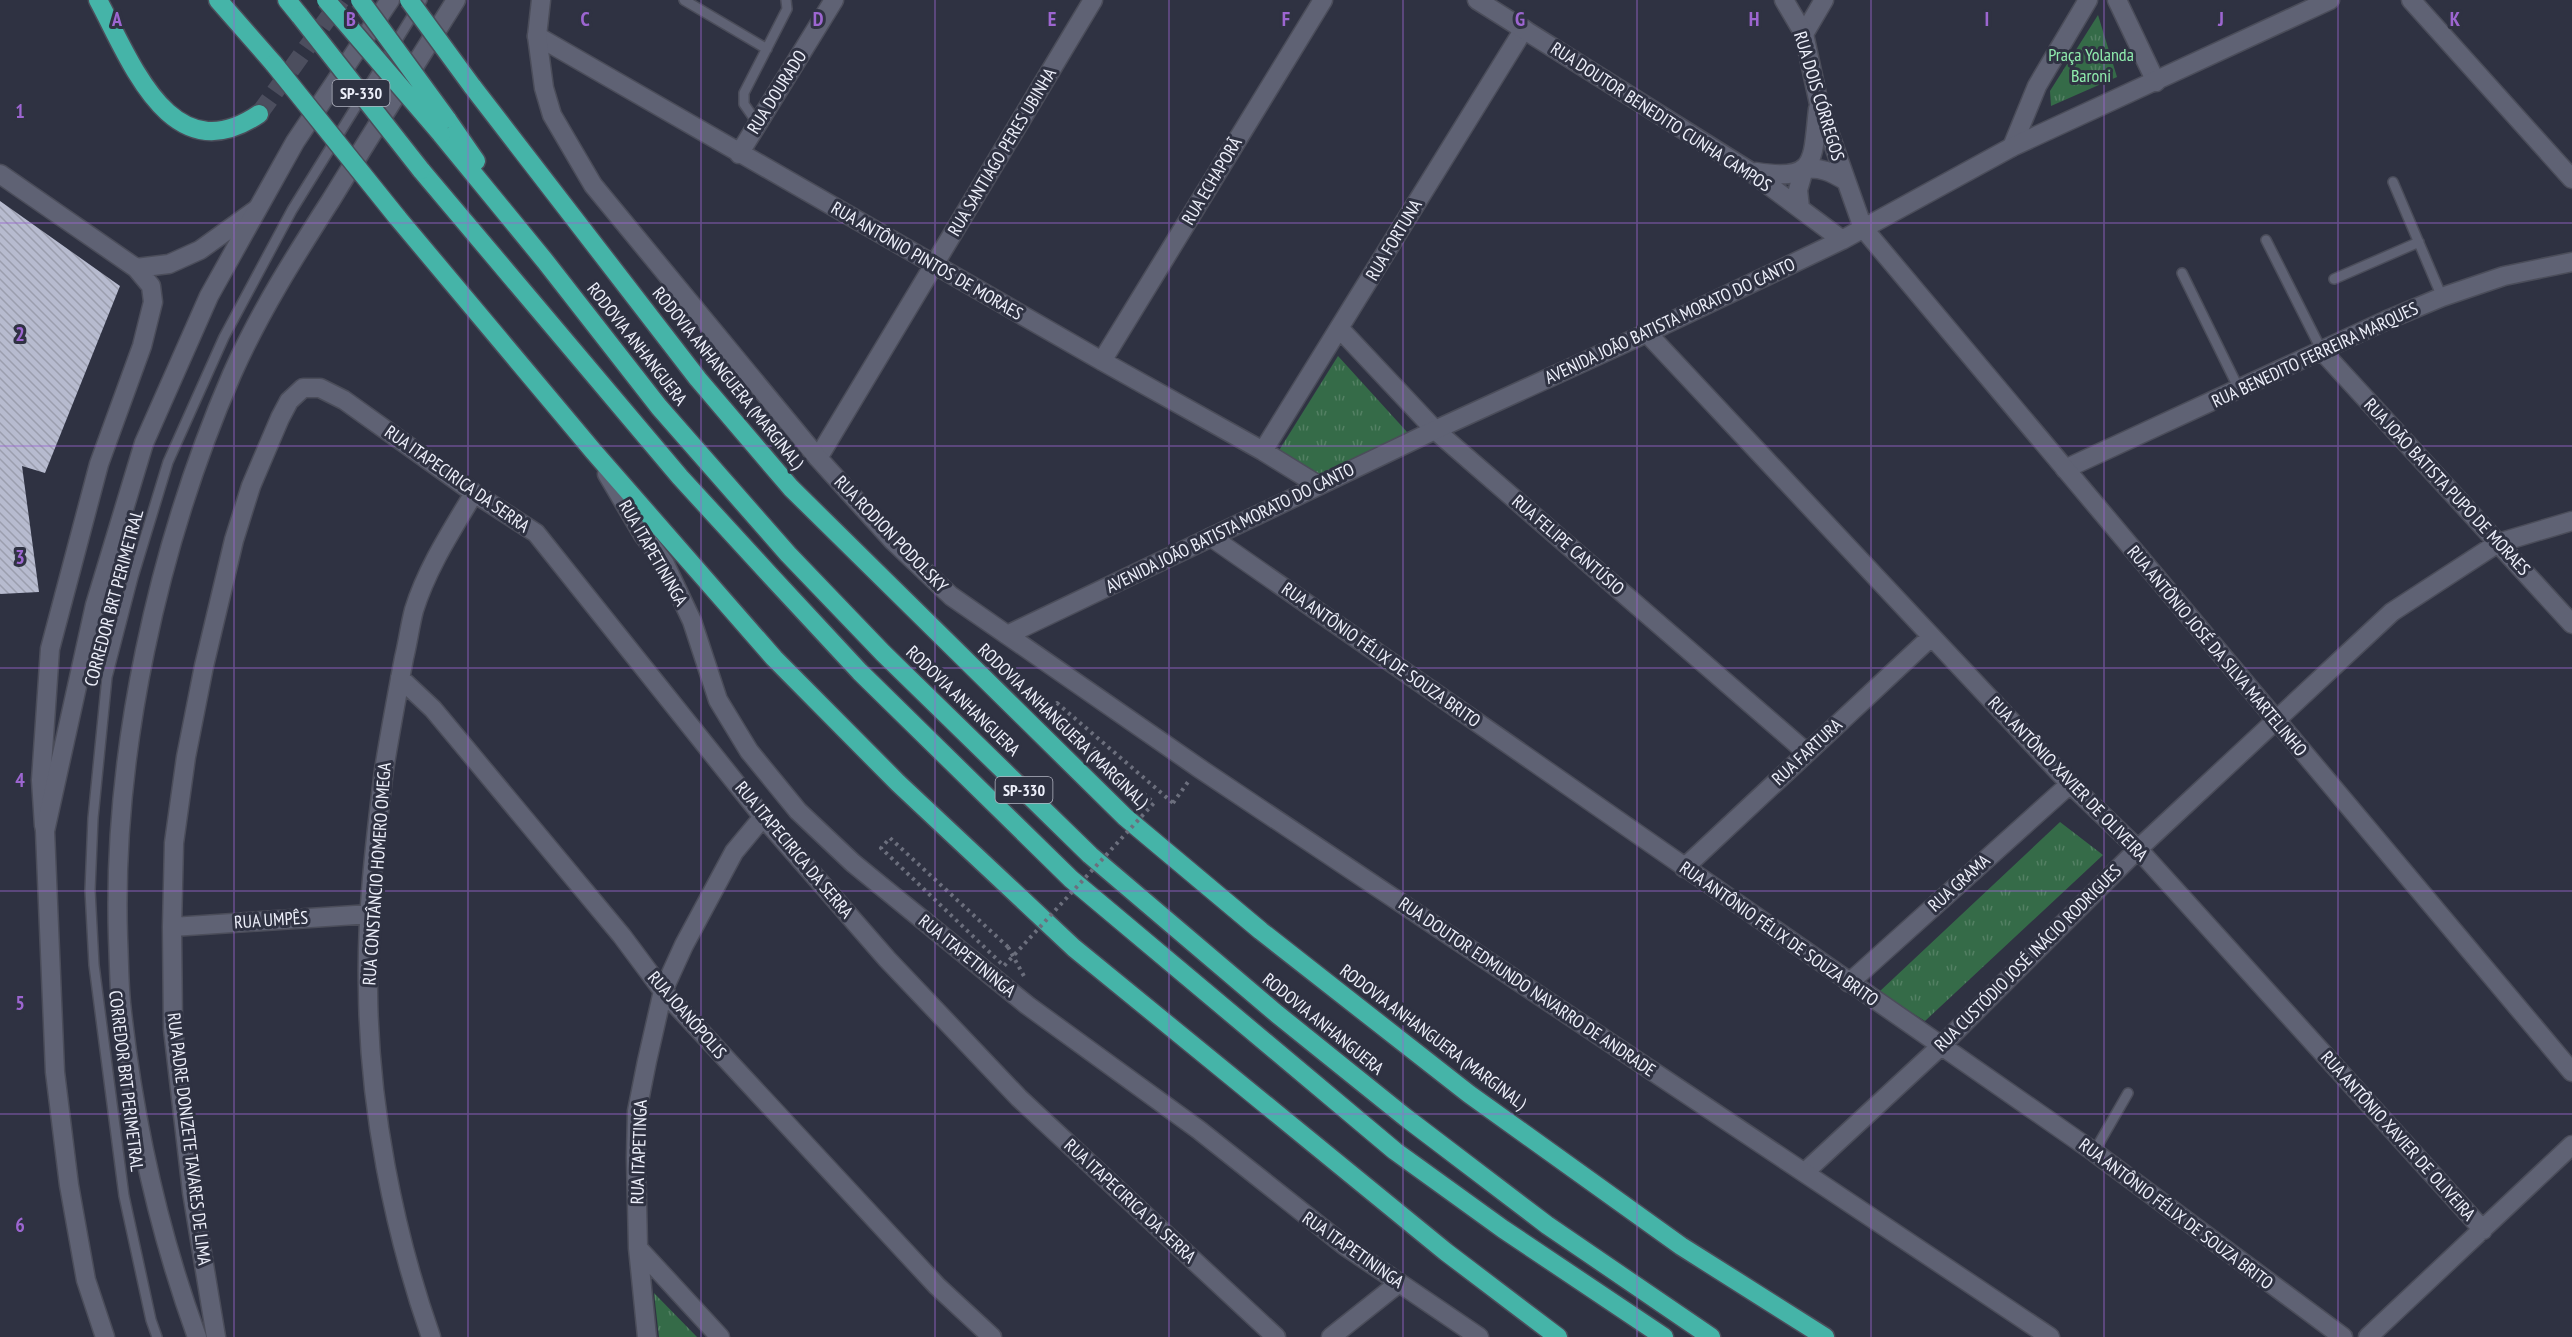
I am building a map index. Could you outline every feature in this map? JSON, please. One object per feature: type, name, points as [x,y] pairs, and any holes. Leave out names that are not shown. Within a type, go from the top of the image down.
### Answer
[{"type":"highway","points":[[98,0],[141,81],[154,101],[167,114],[189,127],[215,131],[241,126],[259,114]]},
{"type":"highway","points":[[218,0],[274,64],[397,218],[594,452],[774,658],[898,783],[1074,948],[1446,1252],[1558,1337]]},
{"type":"highway","name":"SP-330","points":[[287,0],[422,170],[680,477],[860,672],[1071,879],[1395,1151],[1503,1229],[1664,1337]]},
{"type":"highway","name":"RODOVIA ANHANGUERA","points":[[326,0],[444,127],[659,407],[788,554],[883,652],[1090,855],[1277,1014],[1405,1117],[1547,1225],[1711,1337]]},
{"type":"highway","points":[[360,0],[444,127]]},
{"type":"highway","name":"RODOVIA ANHANGUERA (MARGINAL)","points":[[409,0],[472,86],[698,379],[791,488],[1125,817],[1261,931],[1469,1094],[1681,1246],[1826,1337]]},
{"type":"highway","points":[[1503,1229],[1647,1337]]},
{"type":"street","points":[[45,831],[95,605],[144,444],[209,296],[257,209],[295,142],[390,0]]},
{"type":"street","points":[[197,1337],[173,1269],[141,1136],[121,1001],[117,914],[119,831],[129,746],[143,666],[164,573],[197,463],[233,372],[283,277],[456,0]]},
{"type":"street","name":"RUA RODION PODOLSKY","points":[[541,0],[537,36],[544,88],[552,115],[593,185],[818,458],[892,540],[951,596],[1007,635]]},
{"type":"street","name":"RUA DOURADO","points":[[739,154],[834,0]]},
{"type":"street","name":"RUA SANTIAGO PERES UBINHA","points":[[818,458],[1093,0]]},
{"type":"street","name":"RUA ECHAPORÃ","points":[[1102,362],[1323,0]]},
{"type":"street","name":"RUA DOUTOR BENEDITO CUNHA CAMPOS","points":[[1477,0],[1751,171],[1842,240]]},
{"type":"street","name":"RUA DOIS CÓRREGOS","points":[[1784,0],[1804,34],[1819,104],[1863,228]]},
{"type":"street","points":[[1804,34],[1824,0]]},
{"type":"street","points":[[2012,147],[2037,86],[2088,0]]},
{"type":"street","points":[[2117,0],[2156,82]]},
{"type":"street","name":"AVENIDA JOÃO BATISTA MORATO DO CANTO","points":[[1007,635],[1318,485],[1842,240],[2012,147],[2330,0]]},
{"type":"street","points":[[2411,0],[2572,179]]},
{"type":"street","name":"RUA FORTUNA","points":[[1263,451],[1524,28]]},
{"type":"street","name":"RUA ANTÔNIO PINTOS DE MORAES","points":[[537,36],[1102,362],[1263,451],[1318,485]]},
{"type":"street","points":[[1800,208],[1798,190],[1804,169],[1814,150],[1819,104]]},
{"type":"street","points":[[1751,171],[1788,176],[1804,169],[1817,168],[1831,172],[1846,181]]},
{"type":"street","points":[[0,174],[136,268],[151,286],[153,302],[142,346],[99,464],[50,649],[40,780],[45,831],[47,942],[55,1072],[69,1185],[86,1280],[105,1337]]},
{"type":"street","points":[[136,268],[170,264],[200,250],[257,209]]},
{"type":"street","name":"RUA ANTÔNIO JOSÉ DA SILVA MARTELINHO","points":[[1863,228],[2572,1072]]},
{"type":"street","name":"RUA BENEDITO FERREIRA MARQUES","points":[[2065,469],[2387,320],[2442,297],[2504,276],[2572,262]]},
{"type":"street","name":"RUA FELIPE CANTÚSIO","points":[[1340,329],[1435,430],[1806,752]]},
{"type":"street","name":"RUA ANTÔNIO XAVIER DE OLIVEIRA","points":[[1647,333],[2070,784],[2138,849],[2483,1230]]},
{"type":"street","name":"RUA JOÃO BATISTA PUPO DE MORAES","points":[[2322,351],[2572,624]]},
{"type":"street","name":"RUA ITAPECIRICA DA SERRA","points":[[303,388],[320,388],[344,400],[474,493],[536,533],[763,817],[887,959],[1019,1098],[1276,1337]]},
{"type":"street","name":"RUA PADRE DONIZETE TAVARES DE LIMA","points":[[216,1337],[192,1192],[173,1029],[174,843],[186,757],[220,594],[234,540],[251,486],[280,418],[289,401],[303,388]]},
{"type":"street","name":"RUA ITAPETININGA","points":[[594,452],[643,535],[664,564],[692,621],[717,700],[749,751],[798,812],[853,863],[1027,1005],[1199,1130],[1345,1246],[1479,1337]]},
{"type":"street","name":"RUA CONSTÂNCIO HOMERO OMEGA","points":[[431,1337],[412,1283],[389,1186],[374,1079],[368,991],[371,914],[379,811],[389,739],[414,610],[429,573],[474,493]]},
{"type":"street","name":"RUA CUSTÓDIO JOSÉ INÁCIO RODRIGUES","points":[[1805,1172],[1942,1045],[2138,849],[2392,612],[2498,543],[2572,521]]},
{"type":"street","name":"RUA ANTÔNIO FÉLIX DE SOUZA BRITO","points":[[1211,537],[2094,1152],[2343,1337]]},
{"type":"street","name":"RUA DOUTOR EDMUNDO NAVARRO DE ANDRADE","points":[[1007,635],[1199,768],[2050,1337]]},
{"type":"street","name":"RUA FARTURA","points":[[1684,868],[1931,637]]},
{"type":"street","name":"RUA JOANÓPOLIS","points":[[400,678],[441,718],[622,936],[663,991],[937,1286],[992,1337]]},
{"type":"street","name":"RUA GRAMA","points":[[1849,983],[2070,784]]},
{"type":"street","name":"RUA ITAPETINGA","points":[[648,1337],[638,1248],[637,1111],[663,991],[684,945],[734,852],[763,817]]},
{"type":"street","name":"RUA UMPÊS","points":[[172,927],[371,914]]},
{"type":"street","points":[[2368,1337],[2572,1145]]},
{"type":"street","points":[[638,1248],[720,1337]]},
{"type":"street","points":[[1331,1337],[1399,1283]]},
{"type":"lane","name":"CORREDOR BRT PERIMETRAL","points":[[157,1337],[151,1320],[124,1196],[94,965],[90,890],[93,818],[107,677],[133,577],[168,462],[224,337],[291,210],[422,0]]},
{"type":"lane","points":[[684,0],[767,49]]},
{"type":"lane","points":[[758,123],[744,104],[743,97],[787,9],[786,0]]},
{"type":"lane","points":[[2393,182],[2442,297]]},
{"type":"lane","points":[[2266,240],[2322,351]]},
{"type":"lane","points":[[2334,279],[2419,242]]},
{"type":"lane","points":[[2182,273],[2239,389]]},
{"type":"lane","points":[[2094,1152],[2128,1093]]},
{"type":"path","points":[[1008,947],[890,838],[881,848],[1004,966],[1154,803],[1052,710],[1057,703],[1173,803],[1199,768]]},
{"type":"green space","name":"Praça Yolanda Baroni","points":[[2098,15],[2117,77],[2051,106],[2050,91]]},
{"type":"green space","points":[[1338,356],[1408,433],[1319,476],[1278,452]]},
{"type":"green space","points":[[2060,822],[2103,855],[1925,1021],[1879,992]]},
{"type":"green space","points":[[654,1293],[697,1337],[659,1337]]},
{"type":"building","points":[[0,201],[120,286],[45,473],[22,466],[39,592],[0,594]]},
{"type":"tunnel","points":[[259,114],[341,0]]}]
